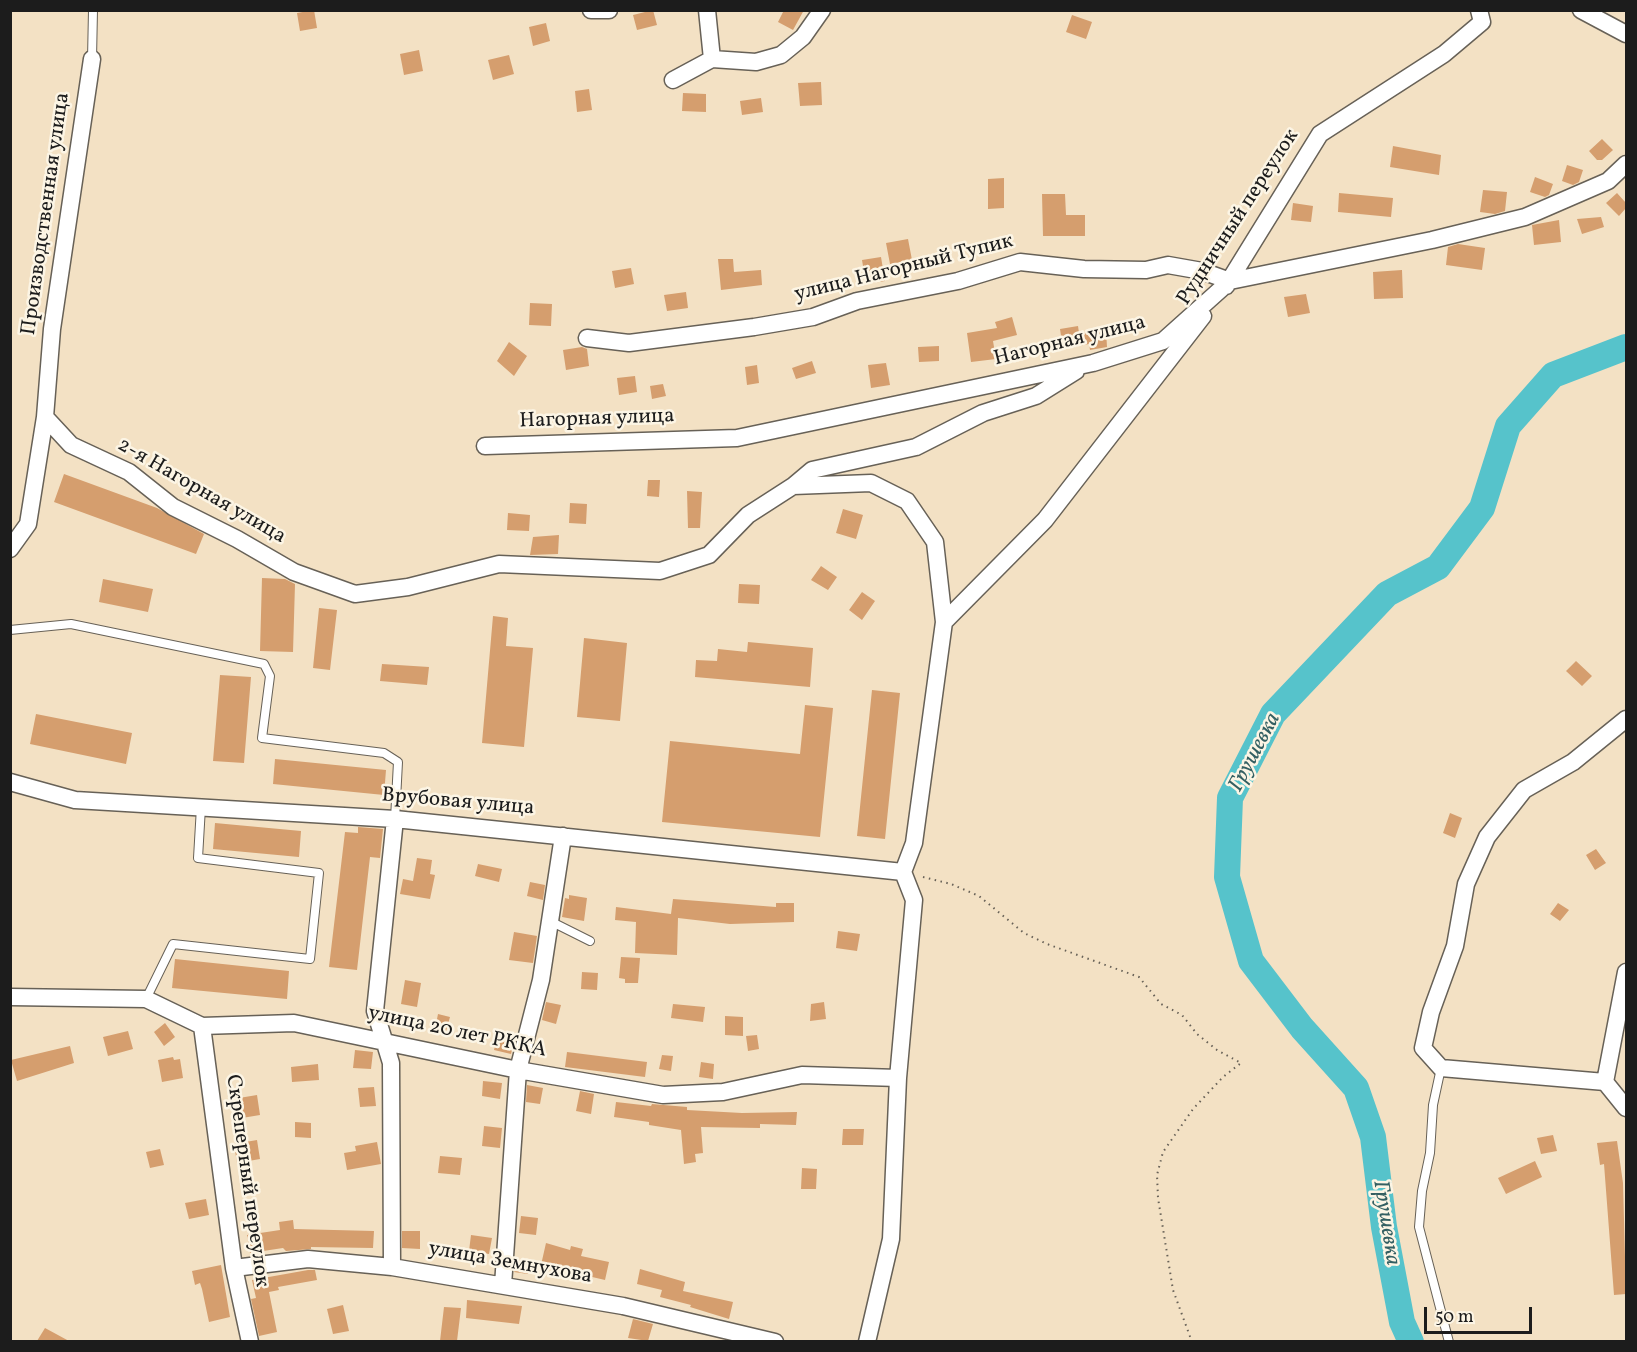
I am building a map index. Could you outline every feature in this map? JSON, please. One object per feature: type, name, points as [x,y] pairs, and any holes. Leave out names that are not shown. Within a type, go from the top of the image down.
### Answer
[{"type":"street","points":[[591,10],[609,10]]},
{"type":"street","points":[[707,10],[712,59]]},
{"type":"street","points":[[673,80],[712,59],[756,62],[781,55],[804,37],[822,10]]},
{"type":"street","name":"Рудничный переулок","points":[[944,622],[1045,520],[1230,281],[1320,134],[1444,54],[1482,22],[1479,10]]},
{"type":"street","points":[[1581,10],[1626,33]]},
{"type":"street","name":"Производственная улица","points":[[10,549],[28,524],[45,417],[52,329],[92,59]]},
{"type":"street","points":[[1230,281],[1432,240],[1525,217],[1608,181],[1626,164]]},
{"type":"street","name":"улица Нагорный Тупик","points":[[587,338],[629,343],[813,317],[857,301],[958,280],[1020,262],[1084,269],[1146,270],[1168,265],[1202,271],[1230,281]]},
{"type":"street","name":"Нагорная улица","points":[[485,446],[737,438],[1093,363],[1163,341],[1230,281]]},
{"type":"street","name":"2-я Нагорная улица","points":[[45,417],[71,445],[129,472],[173,507],[237,539],[294,572],[356,594],[408,587],[499,564],[660,571],[709,555],[748,515],[793,486],[812,470],[916,447],[983,414],[1036,396],[1068,375],[1093,363]]},
{"type":"street","points":[[793,486],[870,483],[907,501],[935,542],[944,622],[914,843],[903,873],[914,900],[898,1078],[891,1239],[867,1341]]},
{"type":"street","points":[[1626,719],[1573,762],[1524,790],[1487,837],[1466,884],[1455,946],[1425,1034],[1423,1048],[1440,1068],[1605,1082],[1626,1108]]},
{"type":"street","name":"Врубовая улица","points":[[10,782],[75,800],[395,819],[903,873]]},
{"type":"street","points":[[392,1267],[391,1063],[375,1011],[395,819]]},
{"type":"street","points":[[503,1285],[518,1070],[541,980],[563,836]]},
{"type":"street","points":[[1605,1082],[1626,972]]},
{"type":"street","name":"улица 20 лет РККА","points":[[10,997],[146,999],[202,1026],[294,1023],[382,1039],[518,1070],[663,1095],[723,1092],[802,1075],[898,1078]]},
{"type":"street","name":"Скреперный переулок","points":[[202,1026],[234,1268],[250,1341]]},
{"type":"street","name":"улица Земнухова","points":[[234,1268],[308,1259],[392,1267],[623,1306],[775,1341]]},
{"type":"lane","points":[[92,59],[93,10]]},
{"type":"lane","points":[[10,630],[70,624],[264,664],[270,676],[262,738],[384,753],[398,762],[395,819]]},
{"type":"lane","points":[[146,999],[173,944],[310,959],[320,873],[198,858],[201,807]]},
{"type":"lane","points":[[550,921],[590,941]]},
{"type":"lane","points":[[1440,1068],[1433,1105],[1430,1153],[1422,1191],[1419,1227],[1449,1341]]},
{"type":"path","points":[[903,873],[951,884],[979,896],[1024,933],[1071,954],[1139,976],[1161,1004],[1182,1015],[1197,1034],[1216,1050],[1240,1064],[1223,1077],[1193,1108],[1163,1152],[1157,1175],[1158,1198],[1173,1290],[1192,1341]]},
{"type":"building","points":[[314,10],[317,28],[300,31],[297,13]]},
{"type":"building","points":[[653,10],[657,25],[637,30],[633,15]]},
{"type":"building","points":[[784,10],[804,10],[793,30],[778,22]]},
{"type":"building","points":[[1072,15],[1092,22],[1086,39],[1066,32]]},
{"type":"building","points":[[546,23],[550,41],[533,46],[529,27]]},
{"type":"building","points":[[419,50],[423,71],[404,75],[400,54]]},
{"type":"building","points":[[509,55],[514,74],[493,80],[488,60]]},
{"type":"building","points":[[821,82],[822,105],[800,106],[798,83]]},
{"type":"building","points":[[589,89],[592,110],[577,112],[575,91]]},
{"type":"building","points":[[683,93],[706,94],[706,112],[682,111]]},
{"type":"building","points":[[761,98],[763,112],[742,115],[740,101]]},
{"type":"building","points":[[1602,139],[1613,150],[1602,160],[1597,160],[1589,151]]},
{"type":"building","points":[[1393,146],[1441,155],[1439,175],[1390,167]]},
{"type":"building","points":[[1567,165],[1583,170],[1579,182],[1573,185],[1562,181]]},
{"type":"building","points":[[1535,177],[1553,184],[1549,195],[1545,197],[1530,192]]},
{"type":"building","points":[[1004,178],[1004,208],[988,209],[988,179]]},
{"type":"building","points":[[1483,190],[1507,192],[1505,211],[1495,214],[1480,212]]},
{"type":"building","points":[[1339,193],[1393,198],[1391,217],[1338,212]]},
{"type":"building","points":[[1617,193],[1626,203],[1626,208],[1619,216],[1606,203]]},
{"type":"building","points":[[1042,194],[1065,194],[1066,215],[1085,215],[1085,236],[1043,236]]},
{"type":"building","points":[[1293,203],[1313,206],[1311,222],[1291,220]]},
{"type":"building","points":[[1601,217],[1604,227],[1582,234],[1577,219]]},
{"type":"building","points":[[1559,220],[1561,242],[1534,245],[1532,225]]},
{"type":"building","points":[[908,239],[912,260],[890,264],[886,243]]},
{"type":"building","points":[[1458,244],[1485,248],[1482,270],[1446,265],[1448,247]]},
{"type":"building","points":[[881,257],[885,281],[866,284],[862,260]]},
{"type":"building","points":[[718,259],[733,259],[734,272],[761,270],[762,285],[721,290]]},
{"type":"building","points":[[631,268],[634,284],[615,288],[612,271]]},
{"type":"building","points":[[1402,270],[1403,298],[1374,299],[1373,272]]},
{"type":"building","points":[[686,292],[688,308],[667,311],[664,295]]},
{"type":"building","points":[[1306,294],[1310,313],[1288,317],[1284,297]]},
{"type":"building","points":[[530,303],[552,304],[551,326],[529,325]]},
{"type":"building","points":[[1012,317],[1017,335],[993,341],[996,359],[971,362],[967,333],[997,328],[995,322]]},
{"type":"building","points":[[1078,326],[1079,333],[1106,330],[1107,347],[1090,350],[1089,344],[1063,349],[1060,329]]},
{"type":"building","points":[[509,342],[527,356],[514,376],[497,361]]},
{"type":"building","points":[[939,346],[939,361],[919,362],[918,347]]},
{"type":"building","points":[[582,347],[587,349],[589,366],[566,370],[563,350]]},
{"type":"building","points":[[812,361],[816,373],[796,379],[792,368]]},
{"type":"building","points":[[886,363],[890,385],[871,388],[868,365]]},
{"type":"building","points":[[757,365],[759,383],[747,385],[745,367]]},
{"type":"building","points":[[635,376],[637,392],[619,395],[617,378]]},
{"type":"building","points":[[663,384],[666,396],[652,399],[650,386]]},
{"type":"building","points":[[64,474],[157,508],[204,534],[196,554],[54,502]]},
{"type":"building","points":[[648,480],[660,480],[659,497],[647,496]]},
{"type":"building","points":[[687,491],[702,492],[700,528],[688,528]]},
{"type":"building","points":[[570,503],[587,504],[586,524],[569,523]]},
{"type":"building","points":[[843,509],[863,515],[856,539],[836,533]]},
{"type":"building","points":[[508,513],[530,515],[529,531],[507,530]]},
{"type":"building","points":[[559,535],[558,554],[530,555],[533,537]]},
{"type":"building","points":[[821,566],[837,577],[828,590],[811,580]]},
{"type":"building","points":[[262,578],[285,579],[295,584],[293,652],[260,651]]},
{"type":"building","points":[[103,579],[153,589],[148,612],[99,602]]},
{"type":"building","points":[[739,584],[760,585],[759,604],[738,603]]},
{"type":"building","points":[[862,592],[875,601],[862,620],[849,610]]},
{"type":"building","points":[[319,608],[337,610],[330,670],[313,668]]},
{"type":"building","points":[[493,616],[508,618],[506,646],[533,648],[524,747],[482,743]]},
{"type":"building","points":[[584,638],[627,643],[620,721],[577,717]]},
{"type":"building","points":[[748,642],[813,648],[810,687],[695,677],[696,660],[717,661],[718,649],[747,652]]},
{"type":"building","points":[[1576,661],[1592,676],[1582,686],[1566,671]]},
{"type":"building","points":[[382,664],[429,667],[427,685],[380,681]]},
{"type":"building","points":[[220,675],[251,677],[244,763],[213,761]]},
{"type":"building","points":[[872,690],[900,693],[885,839],[857,836]]},
{"type":"building","points":[[805,705],[833,708],[820,837],[662,822],[670,741],[800,754]]},
{"type":"building","points":[[36,714],[132,733],[126,764],[30,744]]},
{"type":"building","points":[[275,759],[386,770],[384,795],[273,784]]},
{"type":"building","points":[[1450,813],[1462,818],[1455,838],[1443,833]]},
{"type":"building","points":[[215,823],[301,831],[299,857],[213,849]]},
{"type":"building","points":[[358,827],[383,829],[380,858],[370,857],[357,970],[329,967],[345,832],[358,833]]},
{"type":"building","points":[[1596,849],[1606,863],[1595,870],[1586,855]]},
{"type":"building","points":[[417,858],[432,860],[430,874],[435,875],[430,899],[400,894],[403,879],[413,881]]},
{"type":"building","points":[[478,864],[502,869],[499,882],[475,876]]},
{"type":"building","points":[[530,882],[545,885],[543,900],[527,896]]},
{"type":"building","points":[[569,895],[587,898],[584,921],[562,917],[565,898],[569,899]]},
{"type":"building","points":[[673,899],[776,907],[776,903],[794,903],[794,922],[730,924],[678,918],[677,955],[635,953],[636,922],[615,920],[616,907],[671,914]]},
{"type":"building","points":[[1558,903],[1569,910],[1560,921],[1550,914]]},
{"type":"building","points":[[838,931],[860,934],[857,951],[836,948]]},
{"type":"building","points":[[514,932],[537,936],[533,963],[509,960]]},
{"type":"building","points":[[621,957],[640,958],[638,983],[625,983],[625,979],[619,978]]},
{"type":"building","points":[[175,959],[289,971],[287,999],[172,988]]},
{"type":"building","points":[[582,972],[598,973],[597,990],[581,989]]},
{"type":"building","points":[[405,980],[421,983],[417,1007],[401,1004]]},
{"type":"building","points":[[546,1002],[561,1005],[556,1024],[542,1020]]},
{"type":"building","points":[[824,1002],[826,1019],[810,1021],[811,1004]]},
{"type":"building","points":[[673,1004],[705,1007],[703,1022],[671,1018]]},
{"type":"building","points":[[438,1014],[450,1017],[446,1031],[435,1029]]},
{"type":"building","points":[[725,1016],[743,1017],[743,1036],[725,1035]]},
{"type":"building","points":[[165,1023],[175,1037],[164,1046],[154,1032]]},
{"type":"building","points":[[128,1031],[133,1049],[108,1056],[103,1037]]},
{"type":"building","points":[[498,1034],[515,1037],[511,1054],[494,1050]]},
{"type":"building","points":[[757,1035],[759,1049],[748,1051],[746,1036]]},
{"type":"building","points":[[70,1046],[74,1063],[17,1081],[11,1060]]},
{"type":"building","points":[[355,1050],[373,1052],[371,1069],[353,1068]]},
{"type":"building","points":[[567,1052],[647,1062],[645,1077],[565,1067]]},
{"type":"building","points":[[662,1055],[673,1056],[671,1071],[659,1069]]},
{"type":"building","points":[[173,1057],[174,1060],[180,1059],[183,1078],[162,1082],[158,1060]]},
{"type":"building","points":[[701,1062],[714,1064],[713,1079],[699,1077]]},
{"type":"building","points":[[318,1064],[319,1080],[292,1082],[291,1067]]},
{"type":"building","points":[[483,1081],[502,1083],[500,1099],[482,1096]]},
{"type":"building","points":[[527,1085],[543,1088],[540,1104],[526,1102]]},
{"type":"building","points":[[374,1087],[376,1106],[360,1107],[358,1088]]},
{"type":"building","points":[[580,1091],[594,1094],[591,1114],[576,1111]]},
{"type":"building","points":[[257,1095],[260,1115],[242,1118],[239,1098]]},
{"type":"building","points":[[616,1102],[687,1107],[687,1110],[742,1113],[797,1112],[796,1125],[760,1124],[760,1128],[701,1127],[703,1153],[695,1154],[696,1162],[684,1164],[681,1130],[614,1117]]},
{"type":"building","points":[[295,1122],[311,1123],[311,1138],[295,1137]]},
{"type":"building","points":[[484,1126],[502,1128],[500,1148],[482,1146]]},
{"type":"building","points":[[843,1129],[864,1129],[863,1145],[842,1145]]},
{"type":"building","points":[[1553,1135],[1557,1151],[1541,1154],[1537,1138]]},
{"type":"building","points":[[257,1140],[260,1159],[237,1163],[234,1144]]},
{"type":"building","points":[[1617,1141],[1623,1183],[1626,1294],[1614,1295],[1604,1164],[1600,1165],[1597,1143]]},
{"type":"building","points":[[377,1142],[381,1164],[347,1170],[344,1153],[356,1151],[355,1146]]},
{"type":"building","points":[[160,1149],[164,1165],[150,1168],[146,1152]]},
{"type":"building","points":[[440,1156],[462,1158],[460,1175],[438,1173]]},
{"type":"building","points":[[1535,1161],[1542,1177],[1506,1194],[1498,1178]]},
{"type":"building","points":[[802,1168],[817,1169],[816,1189],[801,1189]]},
{"type":"building","points":[[206,1199],[209,1215],[189,1219],[185,1203]]},
{"type":"building","points":[[521,1216],[538,1218],[536,1235],[519,1233]]},
{"type":"building","points":[[293,1220],[294,1229],[374,1231],[373,1248],[311,1247],[311,1249],[286,1251],[283,1248],[250,1253],[247,1235],[280,1230],[279,1222]]},
{"type":"building","points":[[402,1231],[420,1231],[420,1249],[402,1248]]},
{"type":"building","points":[[471,1235],[492,1238],[489,1254],[469,1251]]},
{"type":"building","points":[[546,1243],[570,1250],[571,1246],[583,1249],[581,1256],[609,1262],[605,1280],[541,1265]]},
{"type":"building","points":[[515,1259],[530,1262],[528,1274],[514,1272]]},
{"type":"building","points":[[221,1265],[230,1317],[209,1322],[200,1283],[195,1285],[192,1271]]},
{"type":"building","points":[[640,1269],[685,1282],[683,1291],[733,1302],[729,1319],[660,1297],[662,1290],[637,1284]]},
{"type":"building","points":[[315,1270],[317,1280],[278,1287],[279,1290],[269,1292],[277,1332],[259,1336],[251,1299],[256,1298],[252,1280]]},
{"type":"building","points":[[467,1300],[522,1306],[519,1324],[466,1318]]},
{"type":"building","points":[[343,1305],[349,1331],[333,1334],[327,1309]]},
{"type":"building","points":[[444,1307],[461,1308],[457,1341],[440,1341]]},
{"type":"building","points":[[633,1319],[653,1324],[648,1341],[628,1338]]},
{"type":"building","points":[[45,1328],[69,1341],[37,1341]]},
{"type":"waterway","name":"Грушевка","points":[[1411,1342],[1402,1322],[1384,1227],[1373,1137],[1356,1088],[1302,1028],[1251,961],[1227,877],[1230,798],[1273,714],[1387,594],[1438,567],[1482,508],[1508,426],[1553,375],[1626,347]]}]
